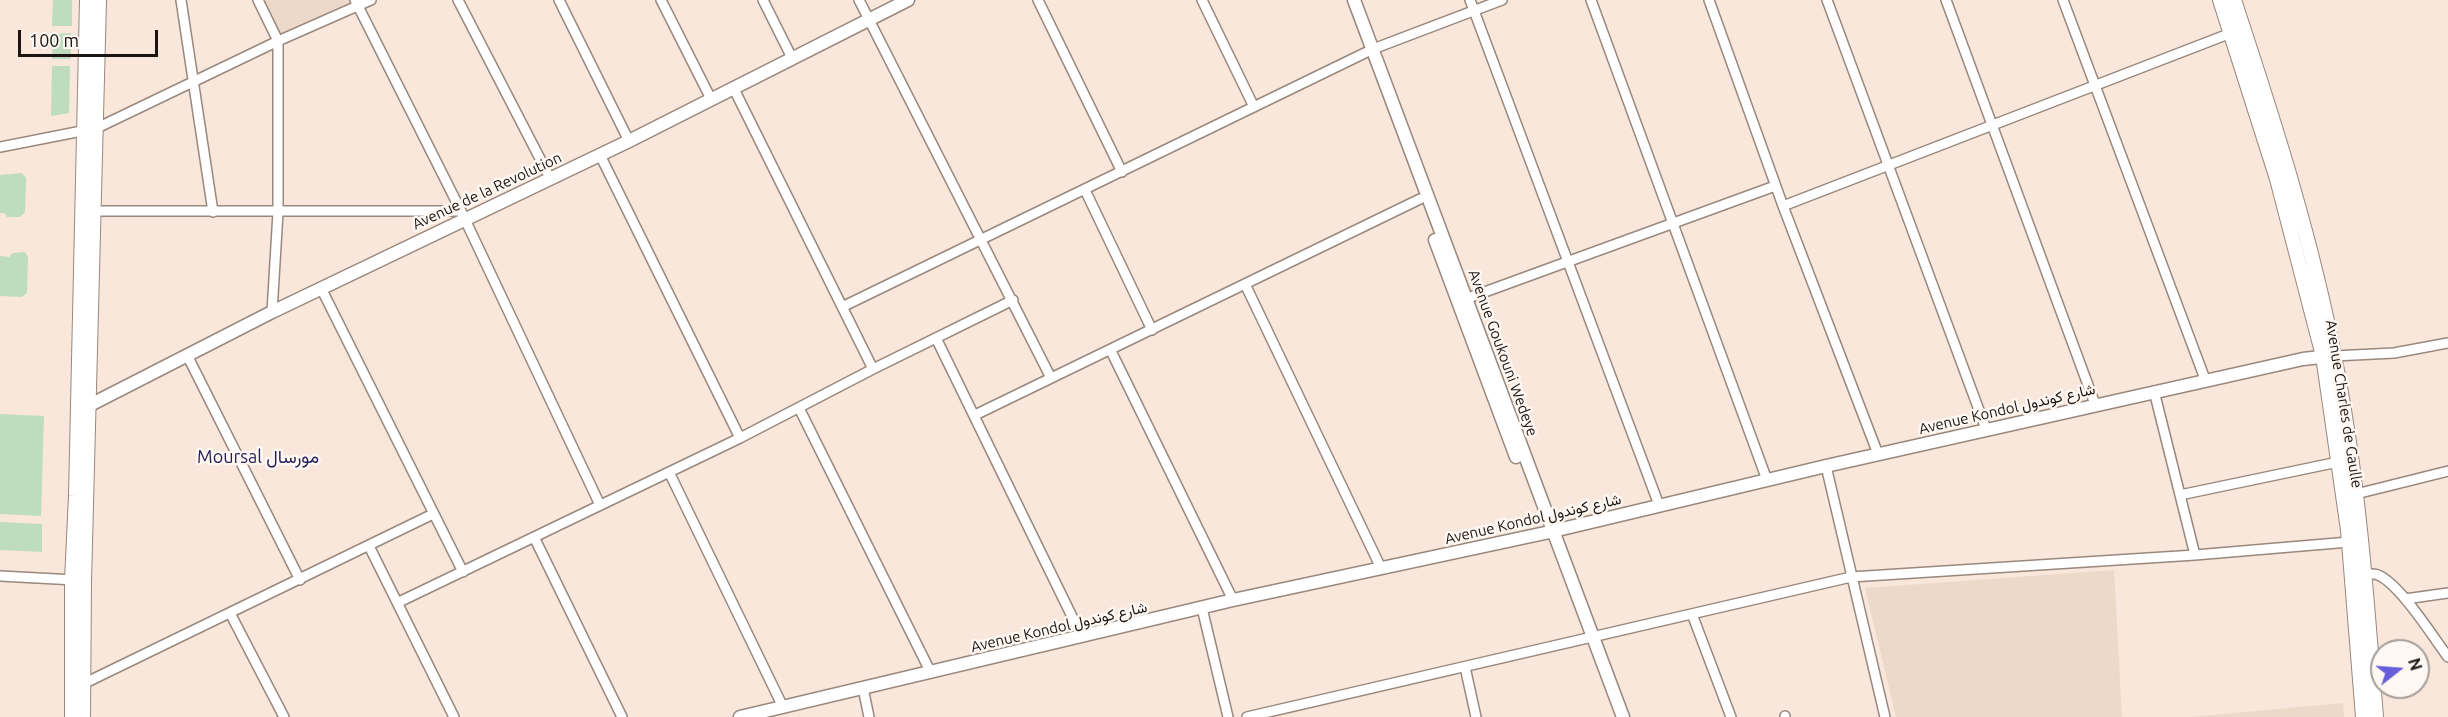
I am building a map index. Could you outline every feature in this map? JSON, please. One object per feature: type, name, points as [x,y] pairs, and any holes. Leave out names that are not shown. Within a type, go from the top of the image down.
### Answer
[{"type":"main road","points":[[84,405],[83,131],[87,0]]},
{"type":"main road","points":[[72,717],[84,405],[95,211],[99,0]]},
{"type":"main road","name":"Avenue Charles de Gaulle","points":[[2220,0],[2277,179],[2329,356],[2338,462],[2349,542],[2358,574],[2376,717]]},
{"type":"main road","name":"Avenue Charles de Gaulle","points":[[2234,0],[2295,195],[2356,494],[2363,717]]},
{"type":"main road","points":[[78,581],[84,684],[83,717]]},
{"type":"street","points":[[181,0],[213,212]]},
{"type":"street","points":[[258,0],[278,41],[278,212],[272,312]]},
{"type":"street","points":[[0,147],[97,128],[356,3],[370,0]]},
{"type":"street","points":[[458,0],[550,178]]},
{"type":"street","points":[[559,0],[629,141]]},
{"type":"street","points":[[661,0],[711,99]]},
{"type":"street","points":[[763,0],[792,58]]},
{"type":"street","points":[[859,0],[1051,378]]},
{"type":"street","name":"Avenue de la Revolution","points":[[84,405],[463,215],[629,141],[908,0]]},
{"type":"street","points":[[1038,0],[1122,172]]},
{"type":"street","points":[[1202,0],[1254,107]]},
{"type":"street","name":"Avenue Goukouni Wedeye","points":[[1346,0],[1369,51],[1589,638],[1623,717]]},
{"type":"street","name":"Avenue Goukouni Wedeye","points":[[1354,0],[1369,51],[1420,199],[1462,300]]},
{"type":"street","points":[[1470,0],[1659,505]]},
{"type":"street","points":[[842,307],[1369,51],[1502,0]]},
{"type":"street","points":[[1591,0],[1767,480]]},
{"type":"street","points":[[1709,0],[1775,186],[1878,454]]},
{"type":"street","points":[[1827,0],[1986,429]]},
{"type":"street","points":[[1946,0],[2096,404]]},
{"type":"street","points":[[2063,0],[2205,380]]},
{"type":"street","points":[[356,3],[463,215],[600,505]]},
{"type":"street","points":[[1783,206],[2231,33]]},
{"type":"street","points":[[733,87],[873,369]]},
{"type":"street","points":[[600,155],[740,438]]},
{"type":"street","points":[[1462,300],[1775,186]]},
{"type":"street","points":[[1084,190],[1152,330]]},
{"type":"street","points":[[975,415],[1111,351],[1420,199]]},
{"type":"street","points":[[95,211],[463,215]]},
{"type":"street","points":[[1245,285],[1381,568]]},
{"type":"street","points":[[321,288],[463,572]]},
{"type":"street","points":[[399,602],[740,438],[1013,300]]},
{"type":"street","points":[[936,338],[1082,636]]},
{"type":"street","points":[[2329,356],[2394,353],[2448,343]]},
{"type":"street","points":[[1111,351],[1233,600]]},
{"type":"street","points":[[187,355],[300,580]]},
{"type":"street","name":"Avenue Kondol شارع كوندول","points":[[740,717],[1233,600],[1549,532],[2154,391],[2329,356]]},
{"type":"street","points":[[2154,391],[2195,555]]},
{"type":"street","points":[[799,408],[931,673]]},
{"type":"street","points":[[2180,495],[2338,462]]},
{"type":"street","points":[[1826,466],[1885,717]]},
{"type":"street","points":[[2356,494],[2448,471]]},
{"type":"street","points":[[669,472],[783,707]]},
{"type":"street","points":[[84,684],[433,514]]},
{"type":"street","points":[[534,537],[622,717]]},
{"type":"street","points":[[1247,717],[1851,577],[2195,555],[2349,542]]},
{"type":"street","points":[[369,546],[399,602],[454,717]]},
{"type":"street","points":[[2358,574],[2377,574],[2389,582],[2405,599],[2448,657]]},
{"type":"street","points":[[0,576],[78,581]]},
{"type":"street","points":[[2405,599],[2448,593]]},
{"type":"street","points":[[1202,608],[1228,717]]},
{"type":"street","points":[[230,613],[284,717]]},
{"type":"street","points":[[1692,614],[1731,717]]},
{"type":"street","name":"Avenue Goukouni Wedeye","points":[[1589,638],[1614,717]]},
{"type":"street","points":[[1465,667],[1476,717]]},
{"type":"street","points":[[863,688],[869,717]]},
{"type":"shaded area","points":[[258,0],[358,0],[358,1],[276,35]]},
{"type":"shaded area","points":[[2114,570],[2122,717],[1896,717],[1865,588]]},
{"type":"shaded area","points":[[2343,703],[2344,717],[2191,717],[2202,716]]},
{"type":"green space","points":[[53,0],[72,0],[72,26],[52,26]]},
{"type":"green space","points":[[71,33],[71,59],[52,59],[53,34]]},
{"type":"green space","points":[[52,66],[70,66],[69,113],[51,116]]},
{"type":"green space","points":[[22,173],[26,178],[25,212],[20,217],[7,217],[5,213],[0,213],[0,175]]},
{"type":"green space","points":[[25,252],[28,257],[27,293],[22,297],[0,296],[0,256],[9,257],[13,253]]},
{"type":"green space","points":[[0,414],[44,416],[41,516],[0,514]]},
{"type":"green space","points":[[0,522],[42,524],[42,552],[0,550]]},
{"type":"district","name":"Moursal مورسال","points":[[258,457]]}]
